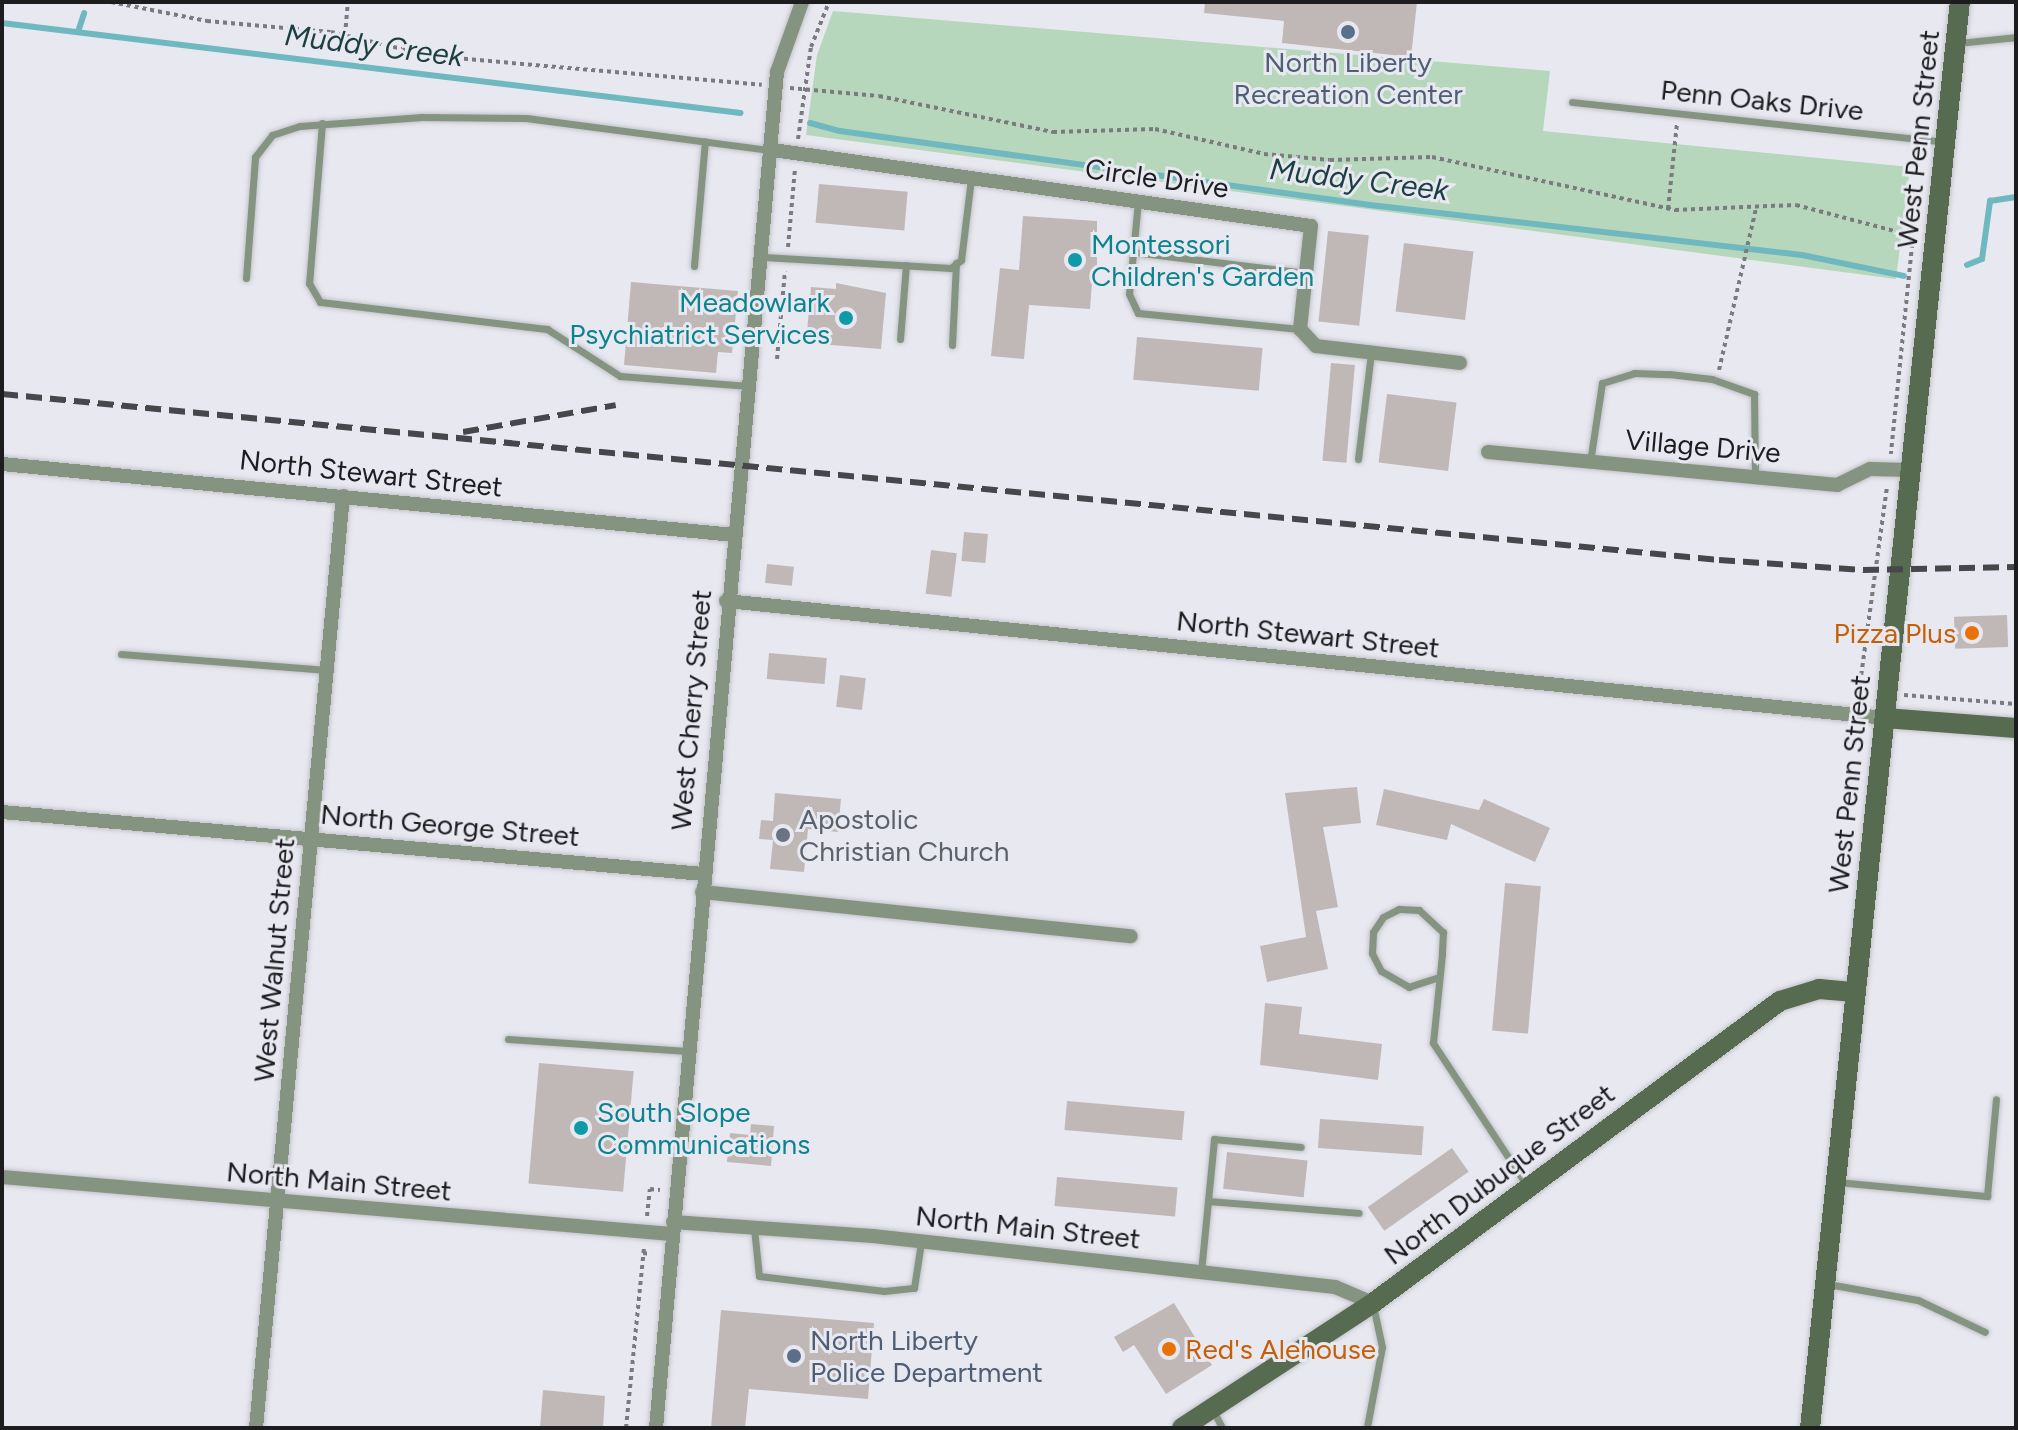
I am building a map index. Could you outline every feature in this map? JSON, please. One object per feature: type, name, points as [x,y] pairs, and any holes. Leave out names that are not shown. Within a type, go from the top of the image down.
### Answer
[{"type":"main road","name":"West Penn Street","points":[[1810,1428],[1960,2]]},
{"type":"main road","points":[[1885,718],[2016,728]]},
{"type":"main road","name":"North Dubuque Street","points":[[1182,1428],[1373,1303],[1780,1001],[1819,989],[1855,992]]},
{"type":"street","name":"West Cherry Street","points":[[656,1428],[726,601],[764,257],[777,72],[802,2]]},
{"type":"street","name":"Circle Drive","points":[[773,150],[796,157],[971,178],[1311,226],[1300,329]]},
{"type":"street","points":[[1300,329],[1316,346],[1460,363]]},
{"type":"street","name":"Village Drive","points":[[1488,452],[1837,485],[1870,469],[1910,470]]},
{"type":"street","name":"North Stewart Street","points":[[2,464],[734,535]]},
{"type":"street","name":"West Walnut Street","points":[[256,1428],[343,496]]},
{"type":"street","name":"North Stewart Street","points":[[726,601],[1885,718]]},
{"type":"street","name":"North George Street","points":[[2,812],[703,874]]},
{"type":"street","points":[[702,892],[1131,936]]},
{"type":"street","name":"North Main Street","points":[[2,1177],[277,1203],[673,1228],[754,1228],[921,1242],[1335,1287],[1373,1303]]},
{"type":"lane","points":[[1956,43],[2016,37]]},
{"type":"lane","name":"Penn Oaks Drive","points":[[1572,102],[1946,142]]},
{"type":"lane","points":[[246,278],[259,146],[272,135],[322,123],[526,118],[773,150]]},
{"type":"lane","points":[[322,123],[309,283],[320,302],[332,308],[547,329],[620,376],[750,386]]},
{"type":"lane","points":[[694,266],[705,141]]},
{"type":"lane","points":[[764,257],[951,268],[961,260],[971,178]]},
{"type":"lane","points":[[1138,201],[1129,294],[1130,306],[1138,313],[1300,329]]},
{"type":"lane","points":[[1133,252],[1308,273]]},
{"type":"lane","points":[[952,345],[956,263]]},
{"type":"lane","points":[[900,339],[906,265]]},
{"type":"lane","points":[[1358,459],[1371,353]]},
{"type":"lane","points":[[1590,462],[1602,383],[1634,373],[1717,381],[1754,394],[1755,477]]},
{"type":"lane","points":[[121,654],[327,670]]},
{"type":"lane","points":[[1439,977],[1409,987],[1381,971],[1372,953],[1373,932],[1383,917],[1399,909],[1419,910],[1434,919],[1443,932],[1439,977],[1433,1043],[1529,1189]]},
{"type":"lane","points":[[508,1039],[688,1051]]},
{"type":"lane","points":[[1835,1182],[1987,1196],[1996,1099]]},
{"type":"lane","points":[[1201,1272],[1214,1139],[1301,1147]]},
{"type":"lane","points":[[1208,1201],[1359,1213]]},
{"type":"lane","points":[[754,1228],[759,1276],[884,1291],[914,1288],[921,1242]]},
{"type":"lane","points":[[1825,1283],[1918,1300],[1985,1332]]},
{"type":"lane","points":[[1367,1427],[1382,1347],[1373,1303]]},
{"type":"lane","points":[[1212,1408],[1222,1428]]},
{"type":"path","points":[[345,35],[348,2]]},
{"type":"path","points":[[777,359],[805,73],[829,2]]},
{"type":"path","points":[[1668,209],[1678,114]]},
{"type":"path","points":[[1717,381],[1756,209]]},
{"type":"path","points":[[646,1220],[650,1189],[660,1190]]},
{"type":"path","points":[[626,1428],[643,1253],[651,1254]]},
{"type":"green space","points":[[833,11],[1550,71],[1543,131],[1910,167],[1896,279],[806,135],[817,55]]},
{"type":"building","name":"North Liberty Recreation Center","points":[[1205,2],[1417,2],[1411,57],[1282,43],[1284,21],[1204,13]]},
{"type":"building","points":[[819,184],[908,192],[904,231],[816,223]]},
{"type":"building","points":[[1023,216],[1097,221],[1097,270],[1093,270],[1090,309],[1029,305],[1024,359],[991,356],[1000,268],[1019,270]]},
{"type":"building","points":[[1328,231],[1369,235],[1359,326],[1318,322]]},
{"type":"building","points":[[1404,243],[1473,252],[1465,320],[1396,311]]},
{"type":"building","points":[[631,282],[738,291],[732,353],[718,352],[716,373],[624,365]]},
{"type":"building","name":"Meadowlark Psychiatrict Services","points":[[836,283],[886,293],[881,349],[806,343],[811,287],[836,289]]},
{"type":"building","points":[[1137,337],[1263,348],[1259,391],[1133,380]]},
{"type":"building","points":[[1331,363],[1355,365],[1346,463],[1322,461]]},
{"type":"building","points":[[1387,394],[1456,403],[1448,471],[1379,462]]},
{"type":"building","points":[[964,532],[988,534],[985,563],[961,561]]},
{"type":"building","points":[[931,550],[957,553],[951,597],[926,594]]},
{"type":"building","points":[[767,564],[794,567],[792,586],[765,583]]},
{"type":"building","points":[[2007,615],[2008,647],[1955,649],[1954,617]]},
{"type":"building","points":[[769,653],[827,658],[825,684],[767,679]]},
{"type":"building","points":[[840,675],[866,678],[862,710],[836,707]]},
{"type":"building","points":[[1357,787],[1361,823],[1323,827],[1338,907],[1316,911],[1328,969],[1267,982],[1260,946],[1306,937],[1285,793]]},
{"type":"building","points":[[1384,789],[1479,810],[1484,799],[1550,828],[1535,862],[1451,824],[1447,840],[1376,825]]},
{"type":"building","name":"Apostolic Christian Church","points":[[775,793],[841,799],[838,832],[808,829],[804,872],[770,869],[773,840],[759,839],[761,820],[773,821]]},
{"type":"building","points":[[1505,883],[1541,886],[1528,1034],[1492,1030]]},
{"type":"building","points":[[1265,1003],[1302,1007],[1299,1034],[1382,1044],[1378,1080],[1260,1065]]},
{"type":"building","name":"South Slope Communications","points":[[539,1063],[634,1071],[623,1192],[528,1184]]},
{"type":"building","points":[[1067,1101],[1185,1111],[1182,1140],[1064,1130]]},
{"type":"building","points":[[1320,1119],[1424,1126],[1422,1155],[1318,1148]]},
{"type":"building","points":[[751,1124],[774,1126],[771,1166],[727,1162],[730,1133],[750,1135]]},
{"type":"building","points":[[1452,1148],[1469,1172],[1384,1231],[1368,1207]]},
{"type":"building","points":[[1227,1152],[1308,1160],[1304,1197],[1223,1189]]},
{"type":"building","points":[[1057,1177],[1178,1188],[1175,1216],[1054,1206]]},
{"type":"building","name":"Red's Alehouse","points":[[1174,1303],[1212,1365],[1166,1394],[1134,1345],[1123,1352],[1114,1337]]},
{"type":"building","name":"North Liberty Police Department","points":[[721,1310],[874,1323],[868,1399],[749,1389],[745,1428],[711,1428]]},
{"type":"building","points":[[543,1390],[605,1396],[603,1428],[540,1428]]},
{"type":"waterway","points":[[78,32],[84,13]]},
{"type":"waterway","name":"Muddy Creek","points":[[2,23],[741,113]]},
{"type":"waterway","name":"Muddy Creek","points":[[810,123],[840,131],[1370,205],[1802,255],[1904,276]]},
{"type":"waterway","name":"Muddy Creek","points":[[1967,265],[1982,259],[1990,201],[2016,197]]},
{"type":"railway","points":[[2,394],[1719,560],[1863,570],[2016,567]]},
{"type":"railway","points":[[463,432],[616,405]]},
{"type":"place","name":"North Liberty Recreation Center","points":[[1348,32]]},
{"type":"place","name":"Montessori Children's Garden","points":[[1075,260]]},
{"type":"place","name":"Meadowlark Psychiatrict Services","points":[[846,318]]},
{"type":"place","name":"Pizza Plus","points":[[1972,633]]},
{"type":"place","name":"Apostolic Christian Church","points":[[783,835]]},
{"type":"place","name":"South Slope Communications","points":[[581,1128]]},
{"type":"place","name":"Red's Alehouse","points":[[1169,1349]]},
{"type":"place","name":"North Liberty Police Department","points":[[794,1356]]}]
